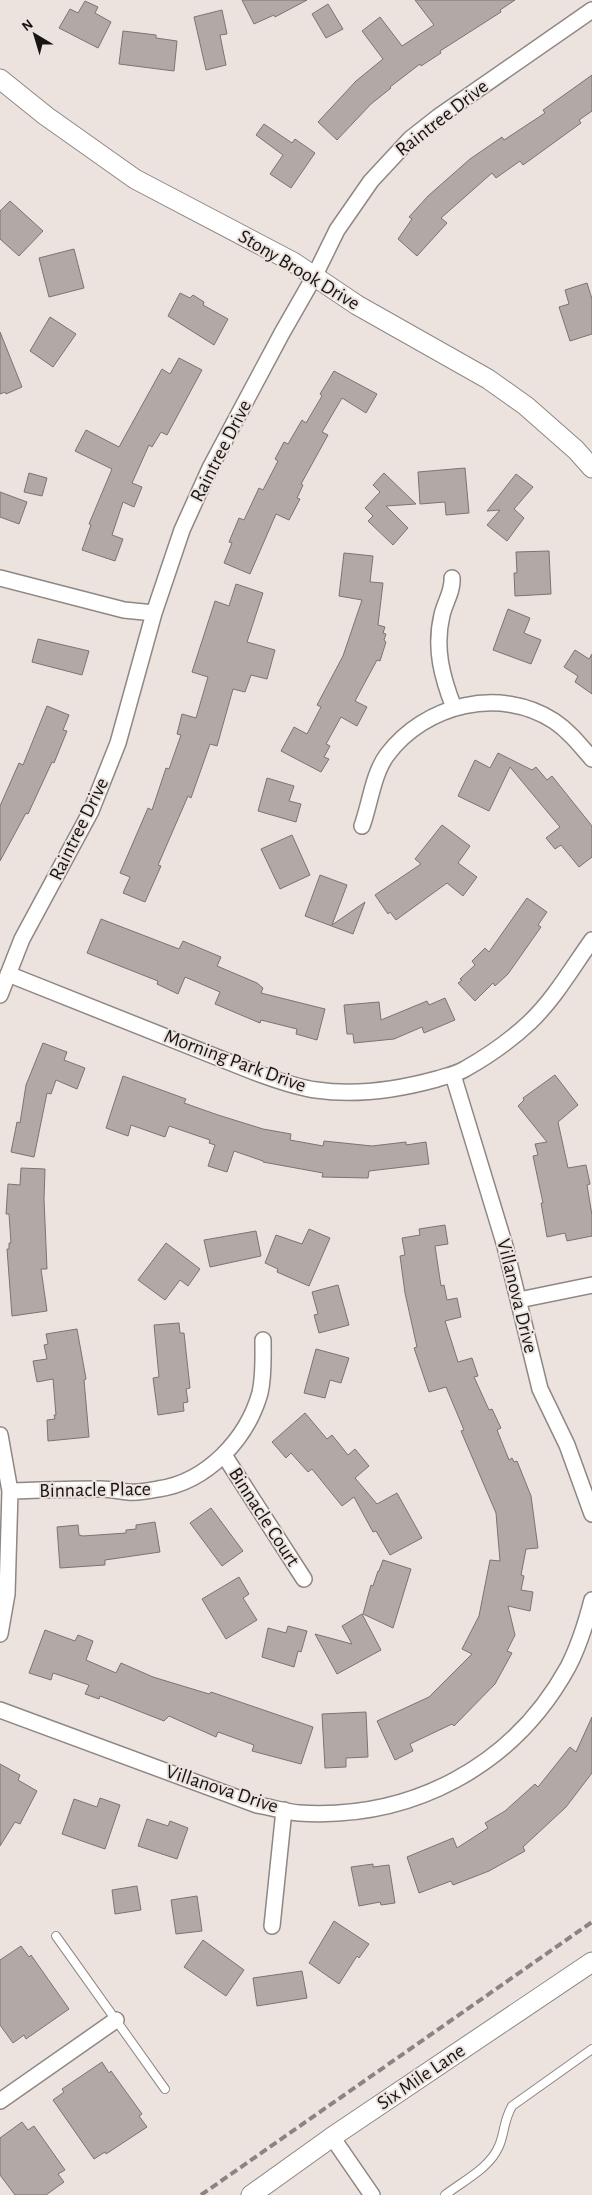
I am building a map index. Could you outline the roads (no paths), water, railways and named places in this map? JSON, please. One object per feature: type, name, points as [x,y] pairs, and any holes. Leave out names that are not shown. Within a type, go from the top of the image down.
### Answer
[{"type":"street","name":"Raintree Drive","points":[[0,995],[22,939],[92,811],[118,743],[154,613],[182,530],[210,468],[337,230],[384,166],[410,139],[438,117],[592,10]]},
{"type":"street","name":"Stony Brook Drive","points":[[0,79],[46,116],[136,179],[293,262],[357,305],[488,378],[526,406],[576,450],[592,468]]},
{"type":"street","points":[[0,578],[124,610],[154,613]]},
{"type":"street","points":[[452,578],[452,588],[444,606],[438,643],[439,661],[444,682],[454,708]]},
{"type":"street","points":[[362,826],[370,805],[374,782],[387,755],[399,741],[414,729],[436,714],[454,708],[477,703],[500,703],[542,714],[568,731],[592,758]]},
{"type":"street","name":"Morning Park Drive","points":[[8,974],[287,1084],[337,1092],[381,1092],[410,1087],[453,1074],[465,1069],[498,1048],[531,1022],[551,1000],[592,940]]},
{"type":"street","name":"Villanova Drive","points":[[453,1074],[505,1246],[540,1389],[567,1445],[592,1514]]},
{"type":"street","points":[[519,1300],[592,1285]]},
{"type":"street","name":"Binnacle Place","points":[[10,1491],[104,1489],[130,1492],[160,1489],[183,1482],[199,1474],[224,1455],[239,1438],[252,1415],[260,1392],[263,1340]]},
{"type":"street","points":[[0,1435],[10,1491],[7,1594],[0,1634]]},
{"type":"street","name":"Binnacle Court","points":[[224,1455],[304,1579]]},
{"type":"street","name":"Villanova Drive","points":[[0,1710],[258,1805],[298,1813],[356,1811],[393,1805],[431,1792],[464,1776],[495,1755],[524,1729],[548,1699],[572,1658],[583,1631],[592,1600]]},
{"type":"street","points":[[272,1926],[284,1810]]},
{"type":"street","name":"Six Mile Lane","points":[[251,2195],[592,1962]]},
{"type":"street","points":[[0,2101],[116,2020]]},
{"type":"street","points":[[332,2138],[372,2195]]},
{"type":"lane","points":[[56,1936],[165,2089]]},
{"type":"lane","points":[[445,2195],[484,2166],[495,2154],[500,2143],[505,2118],[512,2106],[592,2049]]},
{"type":"railway","points":[[201,2195],[592,1922]]}]
